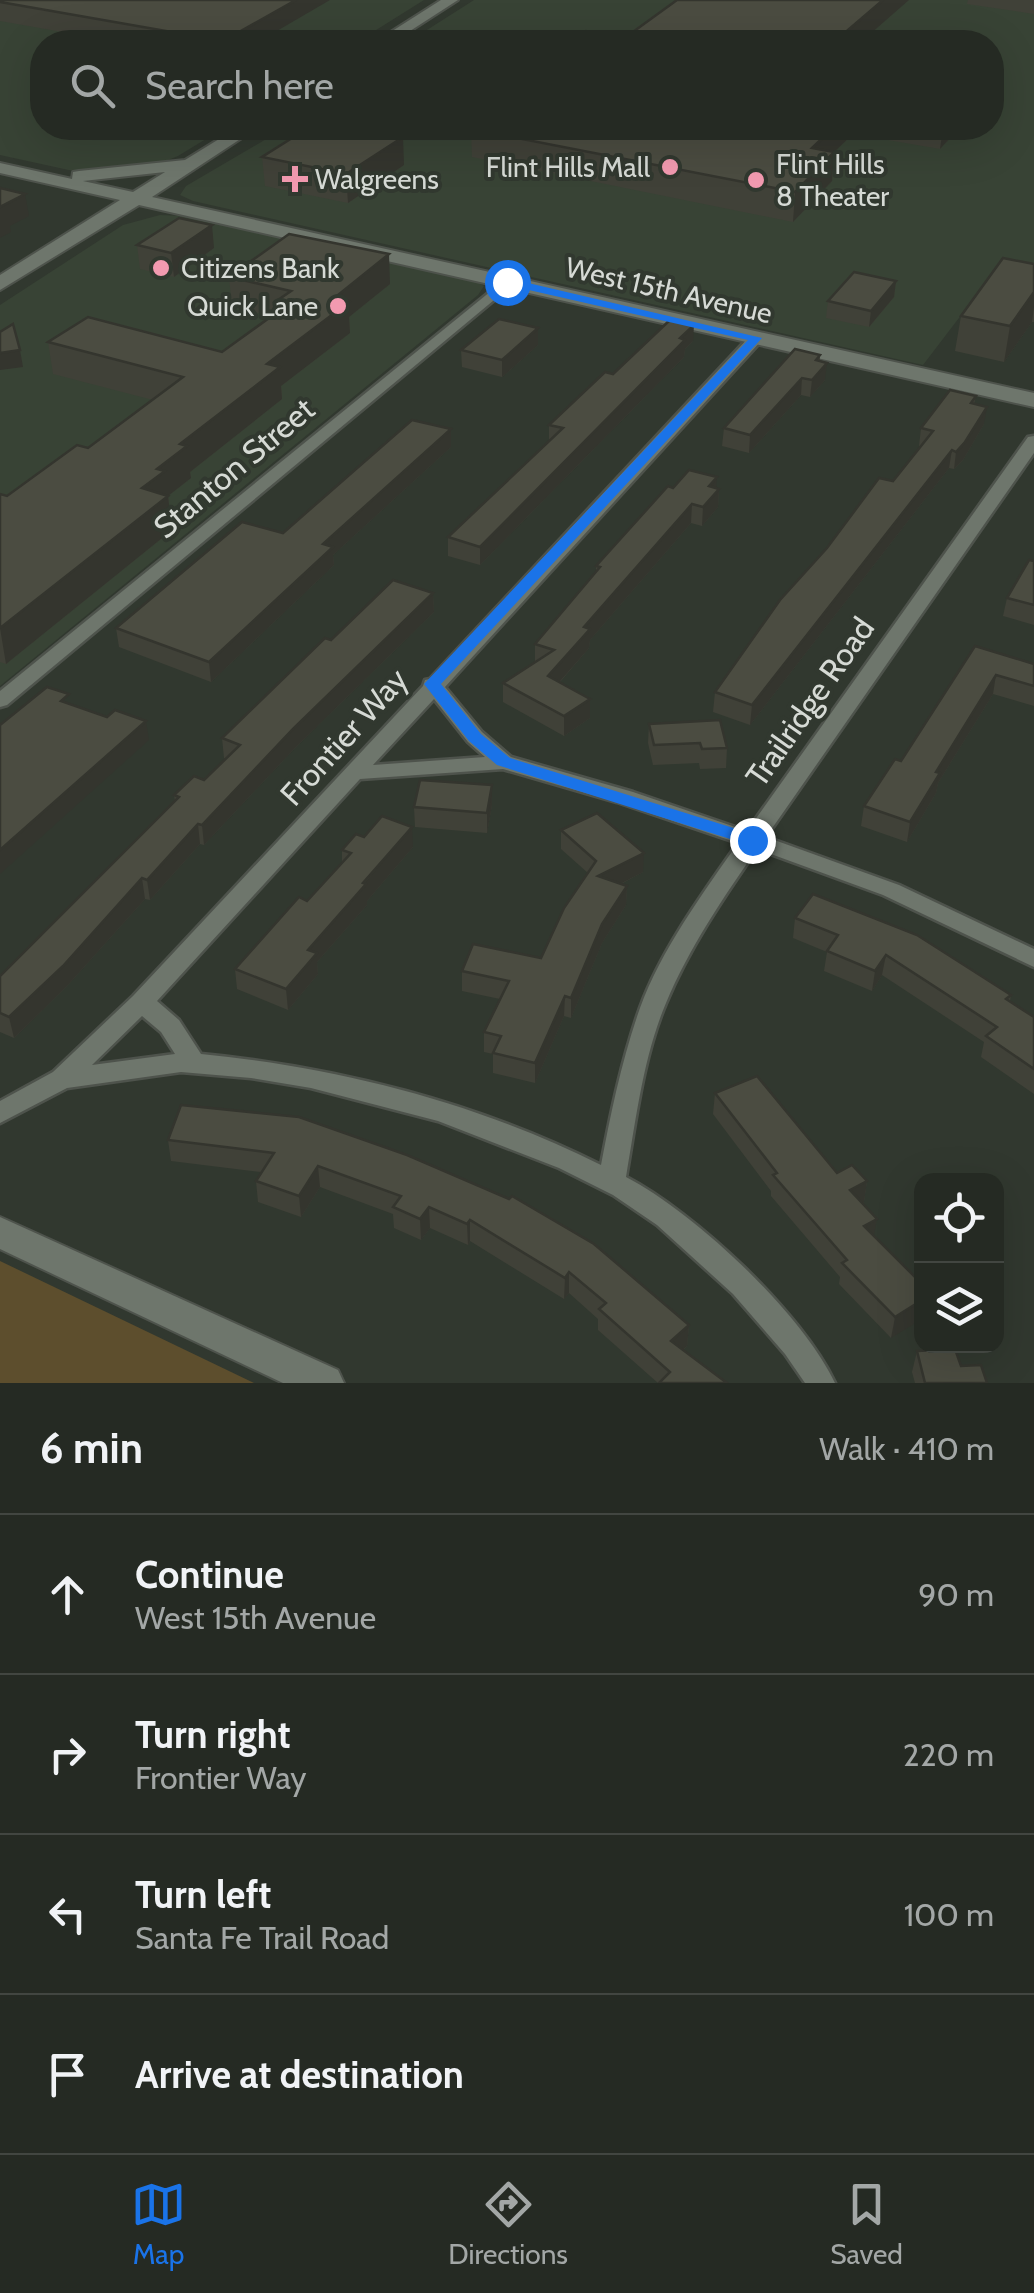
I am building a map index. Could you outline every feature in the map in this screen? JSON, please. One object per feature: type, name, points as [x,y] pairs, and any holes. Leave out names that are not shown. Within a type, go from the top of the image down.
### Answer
[{"type":"street","points":[[402,30],[451,0]]},
{"type":"street","points":[[0,284],[229,140]]},
{"type":"street","points":[[26,174],[122,174],[196,161]]},
{"type":"street","name":"West 15th Avenue","points":[[0,168],[1034,400]]},
{"type":"street","name":"Stanton Street","points":[[0,701],[507,282]]},
{"type":"street","name":"Frontier Way","points":[[0,1113],[62,1079],[142,1002],[756,338]]},
{"type":"street","name":"Trailridge Road","points":[[611,1184],[628,1091],[653,1005],[700,914],[1034,441]]},
{"type":"street","points":[[432,684],[475,738],[504,762]]},
{"type":"street","points":[[354,773],[504,762],[752,840],[891,890],[1034,959]]},
{"type":"street","points":[[142,1002],[170,1026],[193,1062]]},
{"type":"street","points":[[62,1079],[193,1062],[295,1075],[442,1112],[584,1168],[665,1216],[734,1275],[811,1363],[820,1383]]},
{"type":"street","points":[[0,1232],[324,1383]]},
{"type":"shaded area","points":[[0,0],[424,0],[376,30],[30,30],[30,140],[204,140],[150,167],[78,172],[0,155]]},
{"type":"shaded area","name":"Flint Hills Mall","points":[[474,0],[1034,0],[1034,284],[991,276],[923,365],[180,195],[186,186],[265,140],[1004,140],[1004,30],[427,30]]},
{"type":"shaded area","points":[[160,215],[185,216],[484,286],[478,295],[0,686],[0,305],[123,225]]},
{"type":"shaded area","points":[[0,1261],[254,1383],[0,1383]]},
{"type":"building","points":[[296,0],[243,30],[160,30],[0,2]]},
{"type":"building","points":[[677,0],[883,0],[848,30],[636,30]]},
{"type":"building","points":[[289,140],[398,140],[346,174],[262,157]]},
{"type":"building","points":[[528,140],[820,140],[812,148],[834,152],[795,192]]},
{"type":"building","points":[[0,188],[25,194],[0,207]]},
{"type":"building","points":[[179,218],[212,225],[171,253],[137,245]]},
{"type":"building","points":[[289,234],[389,254],[333,299],[349,302],[267,364],[280,367],[180,444],[187,446],[157,469],[165,471],[142,488],[168,496],[0,628],[0,494],[7,496],[77,445],[88,448],[183,377],[48,342],[88,317],[222,352],[287,305],[275,302],[291,291],[229,277]]},
{"type":"building","points":[[1003,258],[1034,264],[1034,292],[1010,326],[961,316]]},
{"type":"building","points":[[854,272],[896,281],[871,311],[828,301]]},
{"type":"building","points":[[499,319],[538,328],[502,360],[461,350]]},
{"type":"building","points":[[671,319],[694,325],[680,338],[685,340],[480,547],[448,537],[563,428],[549,425],[605,372],[613,374]]},
{"type":"building","points":[[13,324],[20,350],[0,353],[0,332]]},
{"type":"building","points":[[795,349],[820,355],[816,360],[827,363],[812,380],[802,378],[750,435],[724,428]]},
{"type":"building","points":[[950,390],[976,396],[971,403],[987,407],[965,442],[956,452],[952,450],[752,705],[715,692],[780,600],[827,548],[879,478],[893,481],[933,431],[921,428]]},
{"type":"building","points":[[412,420],[451,429],[323,544],[333,547],[209,662],[116,628],[242,522],[283,533]]},
{"type":"building","points":[[689,470],[717,477],[709,486],[719,489],[703,507],[692,504],[584,627],[590,629],[548,676],[590,699],[564,716],[503,683],[554,650],[535,644],[600,567],[596,566],[668,486],[673,488]]},
{"type":"building","points":[[1029,560],[1034,561],[1034,605],[1007,598]]},
{"type":"building","points":[[393,580],[433,593],[293,729],[202,825],[198,824],[147,880],[142,878],[63,966],[9,1017],[0,1013],[0,976],[179,797],[174,795],[194,776],[204,780],[240,745],[222,738],[325,638],[331,640]]},
{"type":"building","points":[[975,646],[1034,664],[1034,686],[996,675],[910,822],[864,806],[895,759],[901,761]]},
{"type":"building","points":[[47,687],[69,694],[61,701],[107,717],[115,710],[146,721],[0,850],[0,725]]},
{"type":"building","points":[[720,720],[727,748],[702,749],[700,743],[654,745],[649,724]]},
{"type":"building","points":[[420,780],[492,785],[487,813],[414,807]]},
{"type":"building","points":[[597,813],[644,853],[598,876],[627,886],[602,924],[571,998],[565,996],[535,1063],[493,1053],[501,1036],[484,1032],[509,981],[462,971],[473,944],[541,958],[564,908],[596,861],[561,830]]},
{"type":"building","points":[[382,816],[412,827],[308,950],[317,953],[286,989],[235,969],[299,897],[307,901],[351,853],[342,850],[356,834],[364,837]]},
{"type":"building","points":[[813,894],[917,935],[1011,995],[1006,999],[1034,1017],[1034,1069],[986,1036],[997,1027],[886,955],[875,971],[827,951],[838,935],[795,918]]},
{"type":"building","points":[[757,1076],[837,1173],[852,1165],[867,1181],[850,1190],[877,1219],[864,1226],[914,1276],[914,1305],[895,1317],[842,1263],[847,1260],[773,1175],[777,1173],[715,1093]]},
{"type":"building","points":[[181,1105],[299,1117],[407,1155],[509,1199],[512,1196],[594,1244],[689,1325],[671,1341],[727,1383],[659,1383],[670,1372],[599,1309],[606,1303],[569,1272],[565,1278],[470,1220],[467,1224],[429,1207],[420,1219],[393,1207],[401,1196],[318,1166],[299,1196],[256,1181],[274,1153],[168,1140]]},
{"type":"building","points":[[918,1353],[956,1353],[961,1366],[981,1365],[987,1383],[925,1383]]},
{"type":"place","name":"Flint Hills Mall","points":[[670,167]]},
{"type":"place","name":"Walgreens","points":[[295,179]]},
{"type":"place","name":"Flint Hills 8 Theater","points":[[756,180]]},
{"type":"place","name":"Citizens Bank","points":[[161,268]]},
{"type":"place","name":"Quick Lane","points":[[338,306]]},
{"type":"route","points":[[507,282],[756,338],[432,684],[475,738],[504,762],[625,796],[752,840]]}]
